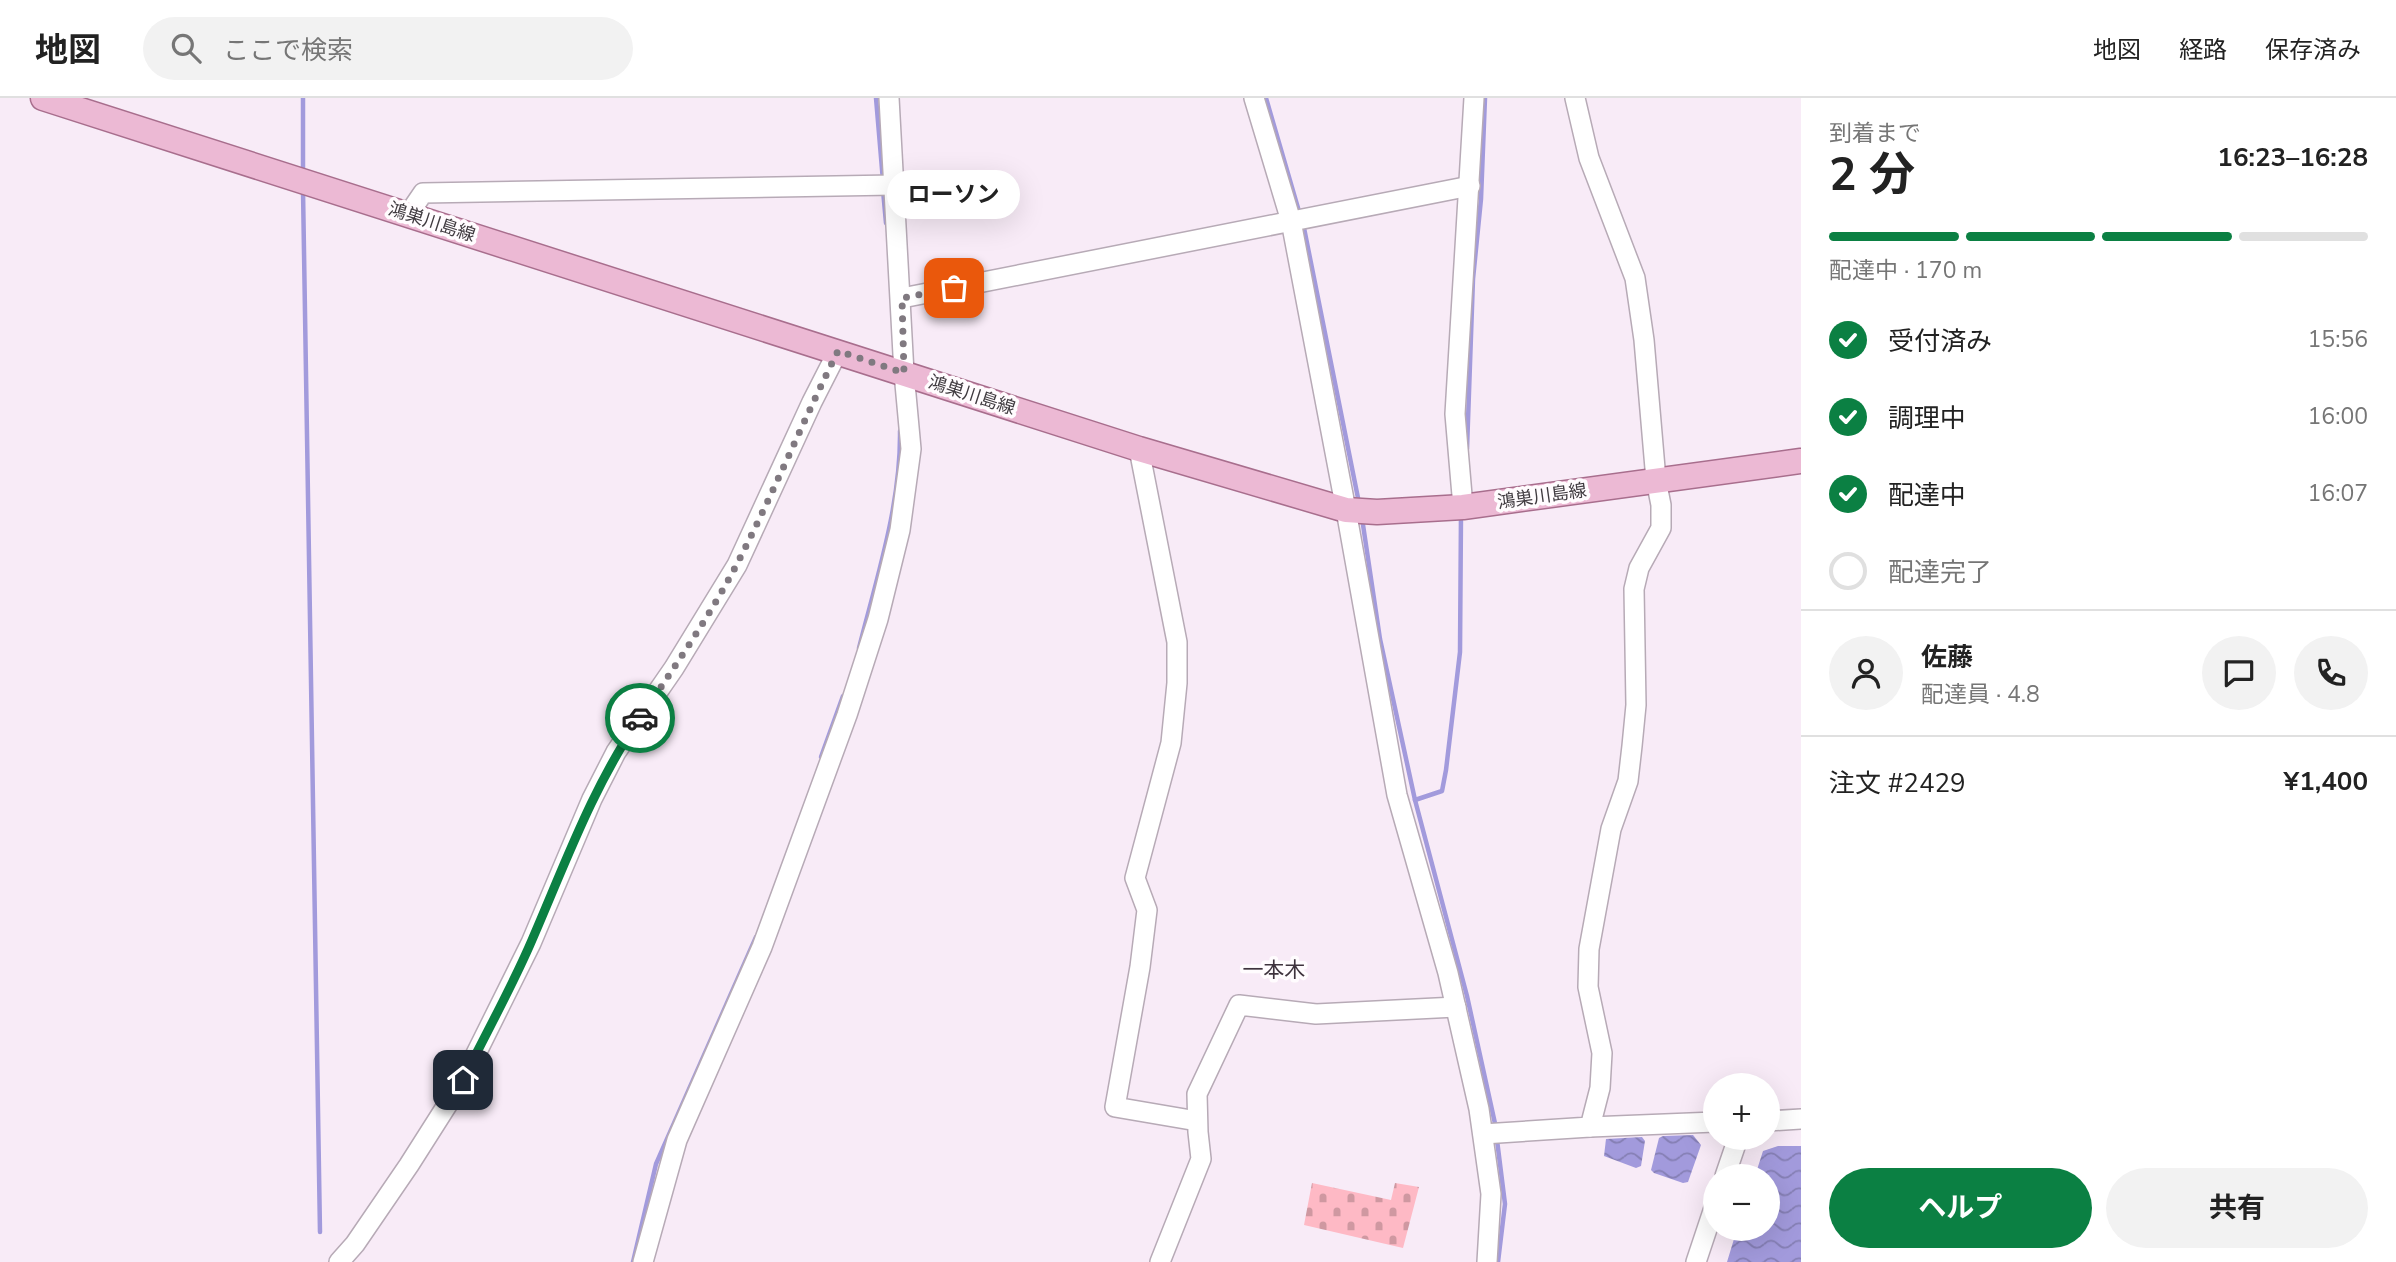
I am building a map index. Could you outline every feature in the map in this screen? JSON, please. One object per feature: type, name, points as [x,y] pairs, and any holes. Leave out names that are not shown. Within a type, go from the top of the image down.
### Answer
[{"type":"main road","name":"鴻巣川島線","points":[[43,98],[1139,449],[1346,510],[1377,512],[1463,507],[1801,461]]},
{"type":"street","points":[[643,1262],[677,1140],[762,947],[847,715],[878,620],[900,530],[911,449],[904,373],[889,98]]},
{"type":"street","points":[[1254,98],[1291,221],[1397,795],[1456,1007],[1483,1134],[1491,1194],[1486,1262]]},
{"type":"street","points":[[1463,507],[1455,414],[1474,98]]},
{"type":"street","points":[[1575,98],[1589,158],[1635,278],[1644,340],[1656,480],[1661,505],[1661,528],[1639,568],[1634,589],[1636,705],[1628,781],[1611,829],[1589,949],[1587,987],[1602,1053],[1600,1088],[1590,1127]]},
{"type":"street","points":[[408,215],[423,193],[894,185]]},
{"type":"street","points":[[902,298],[1470,186]]},
{"type":"street","points":[[339,1262],[355,1244],[409,1166],[463,1080],[531,943],[592,799],[616,752],[674,668],[737,565],[838,351]]},
{"type":"street","points":[[1139,449],[1177,642],[1177,683],[1171,743],[1135,878],[1147,910],[1140,967],[1115,1107],[1197,1121]]},
{"type":"street","points":[[1160,1262],[1201,1159],[1197,1094],[1239,1005],[1316,1014],[1456,1007]]},
{"type":"street","points":[[1780,1120],[1801,1119]]},
{"type":"street","points":[[1483,1134],[1703,1122]]},
{"type":"street","points":[[1696,1262],[1703,1241]]},
{"type":"green space","points":[[1312,1183],[1391,1200],[1395,1183],[1419,1187],[1403,1248],[1304,1225]]},
{"type":"water","points":[[1693,1135],[1701,1145],[1688,1182],[1683,1183],[1651,1170],[1659,1138]]},
{"type":"water","points":[[1642,1137],[1645,1141],[1641,1166],[1636,1168],[1604,1156],[1606,1139]]},
{"type":"water","points":[[1780,1146],[1801,1146],[1801,1262],[1727,1262],[1733,1241],[1780,1241],[1780,1164],[1759,1164],[1763,1151],[1780,1150]]},
{"type":"waterway","points":[[303,98],[303,174]]},
{"type":"waterway","points":[[876,98],[883,181]]},
{"type":"waterway","points":[[1266,98],[1300,215]]},
{"type":"waterway","points":[[1467,449],[1473,279],[1481,199],[1485,98]]},
{"type":"waterway","points":[[303,190],[320,1232]]},
{"type":"waterway","points":[[883,190],[886,223]]},
{"type":"waterway","points":[[1303,223],[1359,503]]},
{"type":"waterway","points":[[859,648],[892,513],[897,486],[900,431]]},
{"type":"waterway","points":[[1415,800],[1442,791],[1446,770],[1460,652],[1461,513]]},
{"type":"waterway","points":[[1362,518],[1380,639],[1415,800],[1467,996],[1496,1128]]},
{"type":"waterway","points":[[821,757],[843,696]]},
{"type":"waterway","points":[[633,1262],[656,1164],[756,937]]},
{"type":"waterway","points":[[1497,1140],[1505,1204],[1498,1262]]},
{"type":"way so far","points":[[640,718],[737,565],[838,351],[904,373],[902,298],[954,288]]},
{"type":"place","name":"ローソン","points":[[954,288]]},
{"type":"district","name":"一本木","points":[[1274,970]]},
{"type":"route","points":[[463,1080],[531,943],[592,799],[616,752],[640,718]]}]
